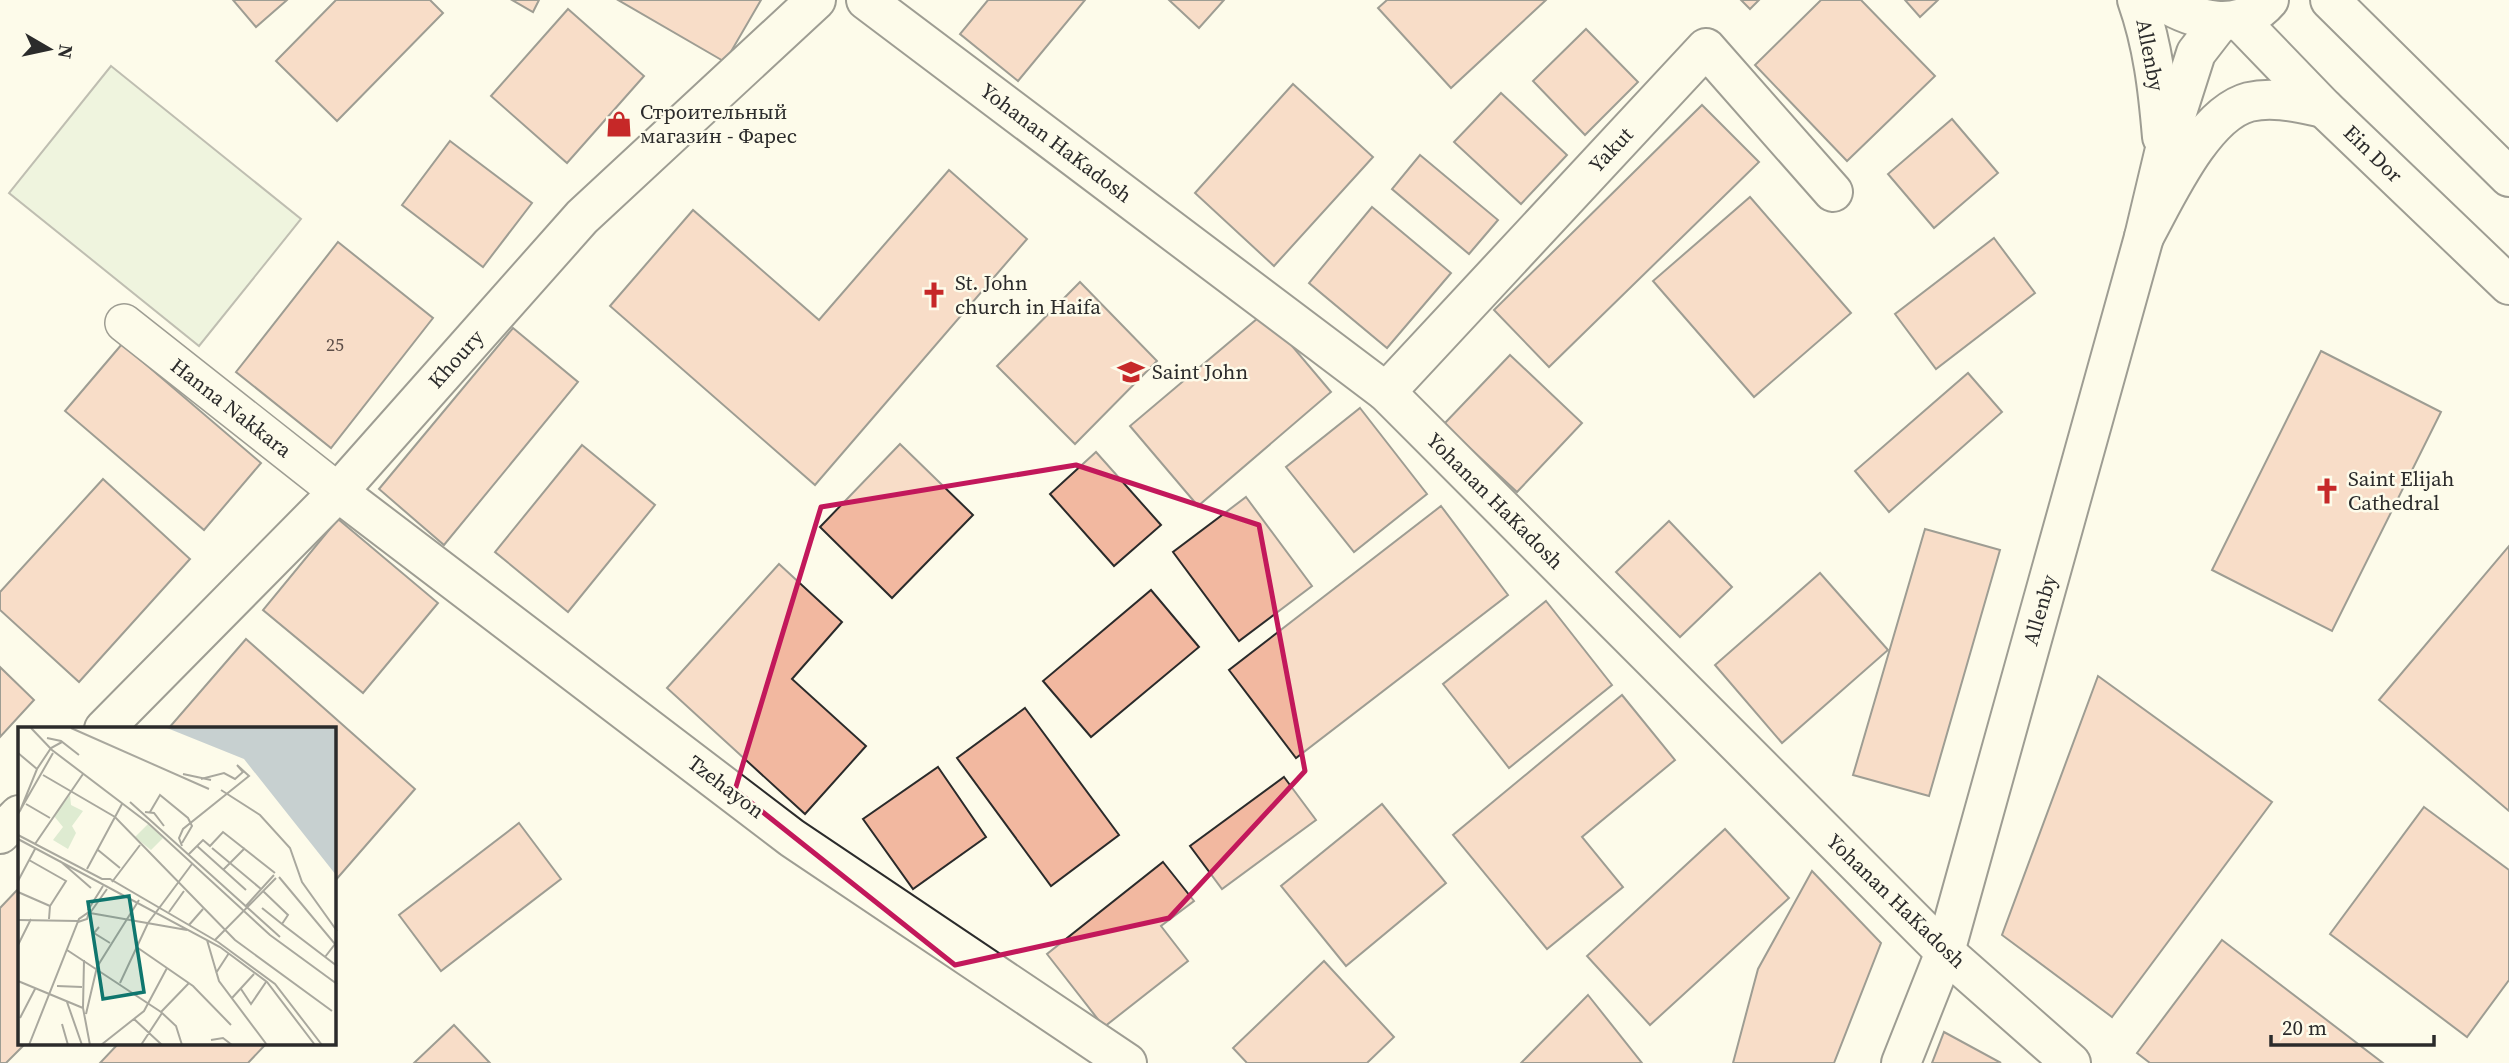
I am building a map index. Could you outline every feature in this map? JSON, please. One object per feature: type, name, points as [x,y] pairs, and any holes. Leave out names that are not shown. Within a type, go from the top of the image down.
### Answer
[{"type":"street","name":"Khoury","points":[[106,727],[338,492],[582,217],[816,0]]},
{"type":"street","name":"Yohanan HaKadosh","points":[[866,0],[1386,392],[1945,952],[2071,1063]]},
{"type":"street","name":"Allenby","points":[[2137,0],[2156,69],[2164,153]]},
{"type":"street","points":[[2160,0],[2183,12],[2243,14]]},
{"type":"street","points":[[2330,0],[2509,177]]},
{"type":"street","name":"Allenby","points":[[1901,1063],[1945,952],[2144,237],[2164,153],[2196,53],[2243,14]]},
{"type":"street","name":"Ein Dor","points":[[2243,14],[2324,108],[2509,285]]},
{"type":"street","name":"Yakut","points":[[1386,392],[1706,48],[1833,192]]},
{"type":"street","points":[[2144,237],[2195,147],[2218,120],[2247,103],[2258,101],[2280,99],[2324,108]]},
{"type":"street","name":"Hanna Nakkara","points":[[124,323],[338,492]]},
{"type":"street","name":"Tzehayon","points":[[338,492],[792,838],[1127,1063]]},
{"type":"street","points":[[0,834],[18,816]]},
{"type":"highlighted area","points":[[1076,465],[1259,525],[1305,771],[1169,918],[955,965],[735,790],[821,507]]},
{"type":"green space","points":[[111,66],[301,219],[199,346],[9,193]]},
{"type":"building","points":[[233,0],[287,0],[256,27]]},
{"type":"building","points":[[336,0],[430,0],[443,13],[337,121],[276,61]]},
{"type":"building","points":[[512,0],[539,0],[533,12]]},
{"type":"building","points":[[618,0],[761,0],[725,62]]},
{"type":"building","points":[[988,0],[1085,0],[1018,81],[960,34]]},
{"type":"building","points":[[1169,0],[1224,0],[1199,28]]},
{"type":"building","points":[[1387,0],[1546,0],[1451,88],[1378,8]]},
{"type":"building","points":[[1741,0],[1759,0],[1750,9]]},
{"type":"building","points":[[1821,0],[1861,0],[1935,76],[1847,161],[1755,65]]},
{"type":"building","points":[[1905,0],[1938,0],[1920,17]]},
{"type":"building","points":[[568,9],[644,76],[567,163],[491,96]]},
{"type":"building","points":[[1586,29],[1638,82],[1585,135],[1533,81]]},
{"type":"building","points":[[1293,84],[1373,157],[1274,266],[1195,193]]},
{"type":"building","points":[[1501,93],[1567,155],[1521,204],[1454,142]]},
{"type":"building","points":[[1702,105],[1759,162],[1549,367],[1494,310]]},
{"type":"building","points":[[1952,119],[1998,173],[1934,228],[1888,174]]},
{"type":"building","points":[[450,141],[532,203],[483,267],[402,205]]},
{"type":"building","points":[[1420,155],[1498,220],[1469,254],[1392,189]]},
{"type":"building","points":[[949,170],[1027,239],[815,485],[610,306],[693,210],[819,320]]},
{"type":"building","points":[[1750,197],[1851,313],[1754,397],[1653,281]]},
{"type":"building","points":[[1372,207],[1451,273],[1387,348],[1309,283]]},
{"type":"building","points":[[1994,238],[2035,293],[1936,369],[1895,314]]},
{"type":"building","points":[[338,242],[433,318],[331,448],[236,372]]},
{"type":"building","points":[[1080,282],[1157,361],[1075,444],[997,366]]},
{"type":"building","points":[[1264,313],[1331,392],[1198,506],[1130,426]]},
{"type":"building","points":[[513,328],[578,382],[444,545],[379,489]]},
{"type":"building","points":[[122,344],[261,463],[204,530],[65,411]]},
{"type":"building","name":"Saint Elijah Cathedral","points":[[2321,351],[2441,412],[2332,631],[2212,570]]},
{"type":"building","points":[[1510,355],[1582,423],[1517,492],[1444,424]]},
{"type":"building","points":[[1968,373],[2002,412],[1889,512],[1855,471]]},
{"type":"building","points":[[1360,408],[1427,494],[1354,552],[1286,467]]},
{"type":"building","points":[[900,444],[973,515],[892,598],[820,527]]},
{"type":"building","points":[[582,445],[655,505],[568,612],[495,552]]},
{"type":"building","points":[[1096,452],[1161,525],[1114,566],[1050,494]]},
{"type":"building","points":[[103,479],[190,559],[79,682],[0,610],[0,592]]},
{"type":"building","points":[[1246,497],[1312,586],[1239,641],[1173,552]]},
{"type":"building","points":[[1441,506],[1508,595],[1296,758],[1229,670]]},
{"type":"building","points":[[338,519],[438,603],[363,693],[263,610]]},
{"type":"building","points":[[1669,521],[1732,587],[1680,637],[1616,572]]},
{"type":"building","points":[[1925,529],[2000,550],[1929,796],[1853,775]]},
{"type":"building","points":[[2509,546],[2509,811],[2379,700]]},
{"type":"building","points":[[779,564],[842,622],[792,679],[866,746],[805,814],[667,688]]},
{"type":"building","points":[[1820,573],[1888,650],[1782,743],[1715,665]]},
{"type":"building","points":[[1151,590],[1199,647],[1091,737],[1043,681]]},
{"type":"building","points":[[1546,601],[1612,685],[1509,768],[1443,684]]},
{"type":"building","points":[[246,639],[415,789],[336,880],[336,727],[170,727]]},
{"type":"building","points":[[0,667],[34,700],[0,737]]},
{"type":"building","points":[[2098,676],[2272,802],[2112,1017],[2002,935]]},
{"type":"building","points":[[1622,695],[1675,760],[1582,837],[1623,887],[1547,949],[1453,835]]},
{"type":"building","points":[[1025,708],[1119,835],[1051,886],[957,758]]},
{"type":"building","points":[[938,767],[986,837],[913,889],[863,819]]},
{"type":"building","points":[[1284,777],[1316,820],[1222,889],[1190,846]]},
{"type":"building","points":[[1382,804],[1446,883],[1346,966],[1281,886]]},
{"type":"building","points":[[2424,807],[2509,870],[2509,980],[2467,1037],[2330,934]]},
{"type":"building","points":[[519,823],[561,879],[441,971],[399,915]]},
{"type":"building","points":[[1725,829],[1789,898],[1650,1025],[1587,956]]},
{"type":"building","points":[[1163,862],[1194,901],[1161,926],[1188,961],[1104,1027],[1047,954]]},
{"type":"building","points":[[1812,871],[1881,943],[1834,1063],[1733,1063],[1758,969]]},
{"type":"building","points":[[18,889],[18,1046],[23,1046],[6,1063],[0,1063],[0,908]]},
{"type":"building","points":[[2222,940],[2383,1063],[2150,1063],[2137,1053]]},
{"type":"building","points":[[1324,961],[1394,1037],[1367,1063],[1247,1063],[1233,1048]]},
{"type":"building","points":[[1588,995],[1642,1063],[1521,1063]]},
{"type":"building","points":[[454,1025],[490,1063],[414,1063]]},
{"type":"building","points":[[1944,1032],[2001,1063],[1932,1063]]},
{"type":"building","points":[[116,1046],[264,1046],[248,1063],[100,1063]]},
{"type":"place","name":"Строительный магазин - Фарес","points":[[619,124]]},
{"type":"place","name":"St. John church in Haifa","points":[[934,295]]},
{"type":"place","name":"Saint John","points":[[1131,372]]},
{"type":"place","name":"Saint Elijah Cathedral","points":[[2327,491]]}]
